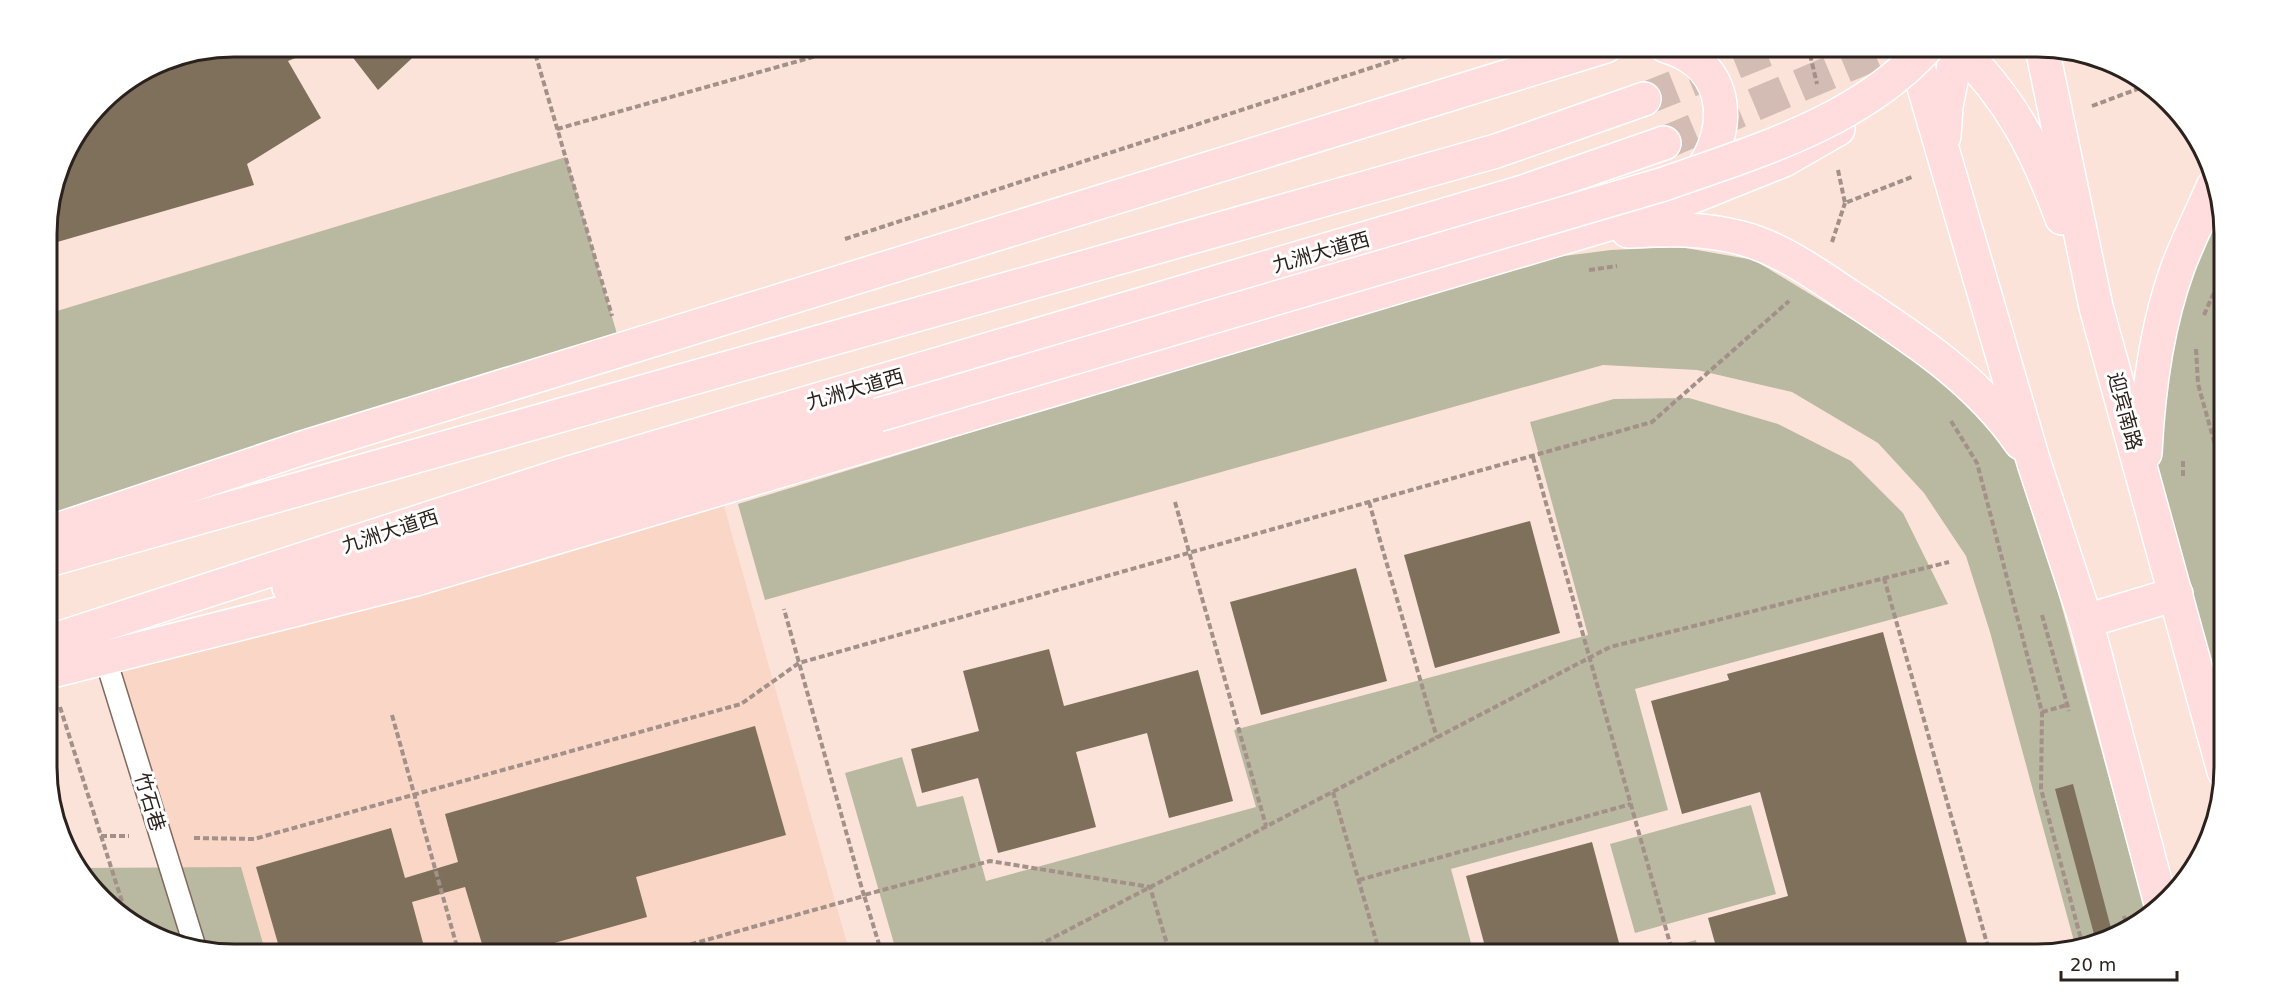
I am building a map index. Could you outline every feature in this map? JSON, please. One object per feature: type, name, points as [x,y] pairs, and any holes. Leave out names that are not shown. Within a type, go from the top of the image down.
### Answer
[{"type":"main road","points":[[57,530],[299,449],[1558,57]]},
{"type":"main road","points":[[1670,206],[1700,175],[1712,158],[1719,137],[1721,115],[1718,90],[1705,67],[1691,57]]},
{"type":"main road","points":[[57,670],[427,576],[1670,206],[1784,160],[1830,135],[1866,108],[1894,79],[1922,57]]},
{"type":"main road","points":[[57,653],[1664,184],[1782,141],[1840,114],[1884,86],[1922,57]]},
{"type":"main road","points":[[1936,57],[1945,164],[2034,462],[2086,621],[2159,895]]},
{"type":"main road","points":[[1937,57],[1946,106],[1945,164]]},
{"type":"main road","points":[[1949,57],[2000,93],[2024,129],[2052,191],[2096,307]]},
{"type":"main road","name":"迎宾南路","points":[[2044,57],[2096,307],[2214,734]]},
{"type":"main road","points":[[57,557],[1496,151],[1644,99]]},
{"type":"main road","name":"九洲大道西","points":[[57,639],[569,473],[1523,192],[1664,143]]},
{"type":"main road","points":[[2144,481],[2148,401],[2157,342],[2178,267],[2209,195]]},
{"type":"main road","points":[[1532,248],[1626,231],[1667,229],[1707,231],[1744,238],[1821,277],[1919,342],[1953,369],[2007,423],[2034,462]]},
{"type":"main road","points":[[2086,621],[2176,594]]},
{"type":"lane","name":"竹石巷","points":[[105,657],[193,939]]},
{"type":"path","points":[[536,57],[621,350]]},
{"type":"path","points":[[557,129],[813,57]]},
{"type":"path","points":[[1582,272],[1628,264]]},
{"type":"path","points":[[101,836],[254,839],[741,704],[799,663],[1652,422],[1775,310],[1821,277]]},
{"type":"path","points":[[2202,319],[2214,292]]},
{"type":"path","points":[[2192,375],[2198,341]]},
{"type":"path","points":[[2196,352],[2198,384],[2214,441]]},
{"type":"path","points":[[1948,415],[1977,463],[2042,712],[2041,789],[2081,938]]},
{"type":"path","points":[[1533,457],[1670,944]]},
{"type":"path","points":[[2183,457],[2183,489]]},
{"type":"path","points":[[1175,502],[1266,826]]},
{"type":"path","points":[[1369,502],[1437,738]]},
{"type":"path","points":[[1041,944],[1610,647],[1948,562]]},
{"type":"path","points":[[1884,578],[1987,944]]},
{"type":"path","points":[[2040,607],[2071,717]]},
{"type":"path","points":[[784,609],[879,944]]},
{"type":"path","points":[[57,706],[115,690]]},
{"type":"path","points":[[60,705],[123,904]]},
{"type":"path","points":[[2042,712],[2067,705]]},
{"type":"path","points":[[392,715],[456,944]]},
{"type":"path","points":[[1333,792],[1377,944]]},
{"type":"path","points":[[1359,880],[1631,804]]},
{"type":"path","points":[[691,944],[990,861],[1150,887]]},
{"type":"path","points":[[1150,887],[1167,944]]},
{"type":"path","points":[[2121,905],[2125,920]]},
{"type":"shaded area","points":[[720,492],[847,944],[234,944],[193,939],[105,657]]},
{"type":"green space","points":[[566,157],[617,334],[57,516],[57,311]]},
{"type":"green space","points":[[2211,204],[2214,234],[2214,726],[2146,481],[2150,401]]},
{"type":"green space","points":[[1680,247],[1754,260],[1914,357],[1976,407],[2024,469],[2144,907],[2115,926],[2074,940],[1990,632],[1966,556],[1924,493],[1878,443],[1792,392],[1697,370],[1603,365],[765,600],[738,504],[1533,260],[1611,250]]},
{"type":"green space","points":[[1689,398],[1778,424],[1851,461],[1903,513],[1948,604],[1635,689],[1668,810],[1451,869],[1471,944],[894,944],[845,773],[902,757],[917,807],[963,796],[986,881],[1256,807],[1234,730],[1588,635],[1530,422],[1614,399]]},
{"type":"green space","points":[[1751,805],[1776,894],[1635,933],[1610,844]]},
{"type":"green space","points":[[241,867],[263,944],[200,941],[177,935],[126,907],[109,892],[89,868]]},
{"type":"green space","points":[[1696,940],[1697,944],[1681,944]]},
{"type":"building","points":[[223,57],[298,57],[288,61],[321,118],[247,164],[254,185],[57,242],[57,223],[63,188],[87,136],[117,101],[156,75],[177,66]]},
{"type":"building","points":[[352,57],[413,57],[378,90]]},
{"type":"building","points":[[1530,521],[1560,633],[1435,668],[1404,555]]},
{"type":"building","points":[[1356,568],[1387,681],[1261,715],[1230,602]]},
{"type":"building","points":[[1883,632],[1967,944],[1715,944],[1708,918],[1788,896],[1760,792],[1682,814],[1651,701],[1729,680],[1727,674]]},
{"type":"building","points":[[1049,649],[1064,706],[1198,670],[1233,801],[1169,818],[1147,733],[1076,752],[1096,827],[998,853],[978,778],[922,793],[911,749],[979,731],[963,671]]},
{"type":"building","points":[[755,726],[786,835],[636,877],[647,917],[551,944],[482,944],[465,887],[412,902],[423,944],[278,944],[256,867],[391,828],[405,878],[458,862],[445,814]]},
{"type":"building","points":[[2073,784],[2111,928],[2094,935],[2055,789]]},
{"type":"building","points":[[1592,842],[1619,944],[1484,944],[1466,876]]},
{"type":"tunnel","points":[[1644,99],[1749,57]]},
{"type":"tunnel","points":[[1664,143],[1867,57]]}]
